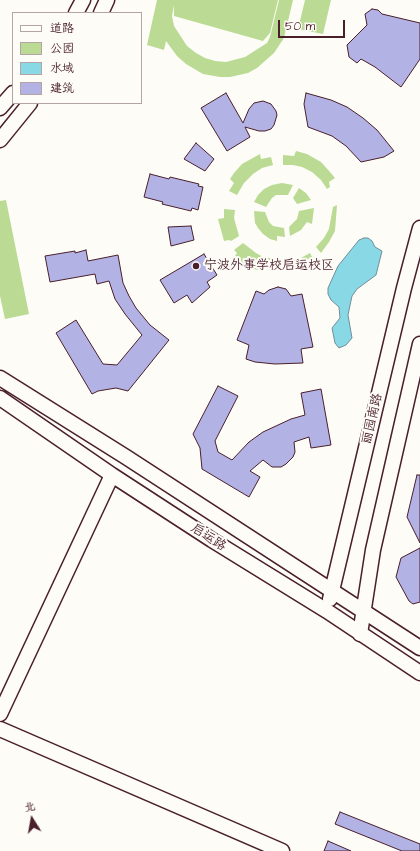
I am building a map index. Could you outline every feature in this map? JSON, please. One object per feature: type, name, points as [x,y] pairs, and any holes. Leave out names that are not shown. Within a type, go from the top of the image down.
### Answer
[{"type":"main road","points":[[77,12],[83,0]]},
{"type":"main road","points":[[102,12],[108,0]]},
{"type":"main road","points":[[0,108],[12,94]]},
{"type":"main road","points":[[0,140],[29,104]]},
{"type":"main road","name":"丽园南路","points":[[327,611],[404,288],[420,228]]},
{"type":"main road","points":[[360,634],[373,550],[420,344]]},
{"type":"main road","name":"启运路","points":[[0,378],[126,457],[364,610],[420,648]]},
{"type":"main road","name":"启运路","points":[[0,398],[112,475],[212,540],[327,611],[420,673]]},
{"type":"main road","points":[[0,714],[112,475]]},
{"type":"main road","points":[[0,729],[282,851]]},
{"type":"green space","points":[[157,0],[278,0],[270,33],[263,41],[174,16],[174,5],[172,16],[174,26],[187,46],[205,58],[226,62],[245,57],[267,43],[270,37],[279,0],[293,0],[284,38],[274,53],[257,68],[248,73],[230,77],[220,77],[203,74],[186,64],[177,56],[166,41],[164,50],[147,45]]},
{"type":"green space","points":[[305,0],[331,0],[323,34],[298,29]]},
{"type":"green space","points":[[296,151],[307,154],[321,162],[335,178],[329,182],[330,187],[327,189],[321,180],[312,172],[302,167],[283,165],[283,155],[294,156]]},
{"type":"green space","points":[[260,154],[261,159],[271,157],[273,165],[262,168],[253,174],[244,183],[237,195],[229,191],[234,183],[230,179],[234,173],[242,164]]},
{"type":"green space","points":[[282,183],[293,185],[288,195],[276,195],[266,207],[254,202],[264,189],[272,185]]},
{"type":"green space","points":[[299,188],[306,193],[311,200],[297,204],[293,198]]},
{"type":"green space","points":[[6,200],[29,314],[5,319],[0,296],[0,201]]},
{"type":"green space","points":[[337,205],[335,231],[321,253],[316,247],[324,238],[329,229],[333,207]]},
{"type":"green space","points":[[314,208],[312,224],[307,222],[301,230],[290,236],[289,227],[297,219],[299,211]]},
{"type":"green space","points":[[224,209],[235,210],[234,218],[239,236],[231,241],[224,241],[218,219],[224,218]]},
{"type":"green space","points":[[254,211],[265,212],[269,222],[273,226],[284,228],[285,237],[277,236],[277,241],[270,239],[263,234],[255,223]]},
{"type":"green space","points":[[243,243],[263,257],[277,259],[276,265],[266,263],[265,267],[260,267],[257,270],[248,267],[235,256],[237,253],[234,250]]},
{"type":"green space","points":[[310,253],[312,257],[302,263],[285,265],[285,261],[299,259]]},
{"type":"water","points":[[368,238],[372,241],[375,247],[382,251],[376,275],[357,289],[352,296],[348,315],[352,338],[346,345],[339,348],[335,343],[332,328],[340,318],[339,307],[331,300],[328,294],[328,288],[338,266],[359,240]]},
{"type":"building","points":[[372,9],[378,10],[382,14],[420,23],[420,59],[401,87],[375,67],[361,59],[357,63],[349,57],[347,45],[367,25],[365,14]]},
{"type":"building","points":[[226,93],[243,123],[249,109],[254,103],[263,101],[271,104],[277,115],[271,129],[259,131],[245,127],[250,137],[227,151],[201,108]]},
{"type":"building","points":[[306,93],[331,100],[347,107],[377,130],[394,151],[384,157],[361,162],[346,146],[332,136],[308,127],[304,104]]},
{"type":"building","points":[[196,143],[214,159],[205,171],[184,159]]},
{"type":"building","points":[[150,174],[199,184],[198,186],[203,187],[198,210],[192,208],[191,211],[162,204],[163,202],[144,197]]},
{"type":"building","points":[[191,226],[194,240],[171,246],[168,227]]},
{"type":"building","points":[[86,250],[88,261],[118,255],[123,283],[136,308],[150,325],[169,340],[128,391],[116,388],[98,391],[92,394],[56,333],[76,320],[103,364],[117,365],[142,335],[115,299],[109,281],[97,284],[95,274],[50,282],[45,256],[75,251],[75,253]]},
{"type":"building","points":[[204,254],[217,275],[207,282],[210,287],[192,303],[187,295],[174,303],[160,280]]},
{"type":"building","points":[[278,287],[286,289],[291,296],[302,294],[313,347],[301,349],[303,363],[275,364],[255,362],[246,359],[249,345],[237,340],[256,291],[264,294],[269,290]]},
{"type":"building","points":[[218,386],[238,396],[215,441],[218,452],[232,460],[249,442],[263,432],[291,419],[305,415],[301,393],[321,389],[331,445],[311,448],[309,437],[294,442],[295,452],[293,457],[281,467],[272,467],[263,460],[250,471],[260,477],[249,497],[202,469],[200,448],[193,434]]},
{"type":"building","points":[[417,475],[420,475],[420,543],[407,517]]},
{"type":"building","points":[[420,548],[420,602],[413,604],[409,601],[396,577],[401,558]]},
{"type":"building","points":[[340,812],[420,844],[420,851],[402,851],[335,824]]},
{"type":"building","points":[[328,841],[351,851],[324,851]]},
{"type":"place","name":"宁波外事学校启运校区","points":[[196,266]]}]
